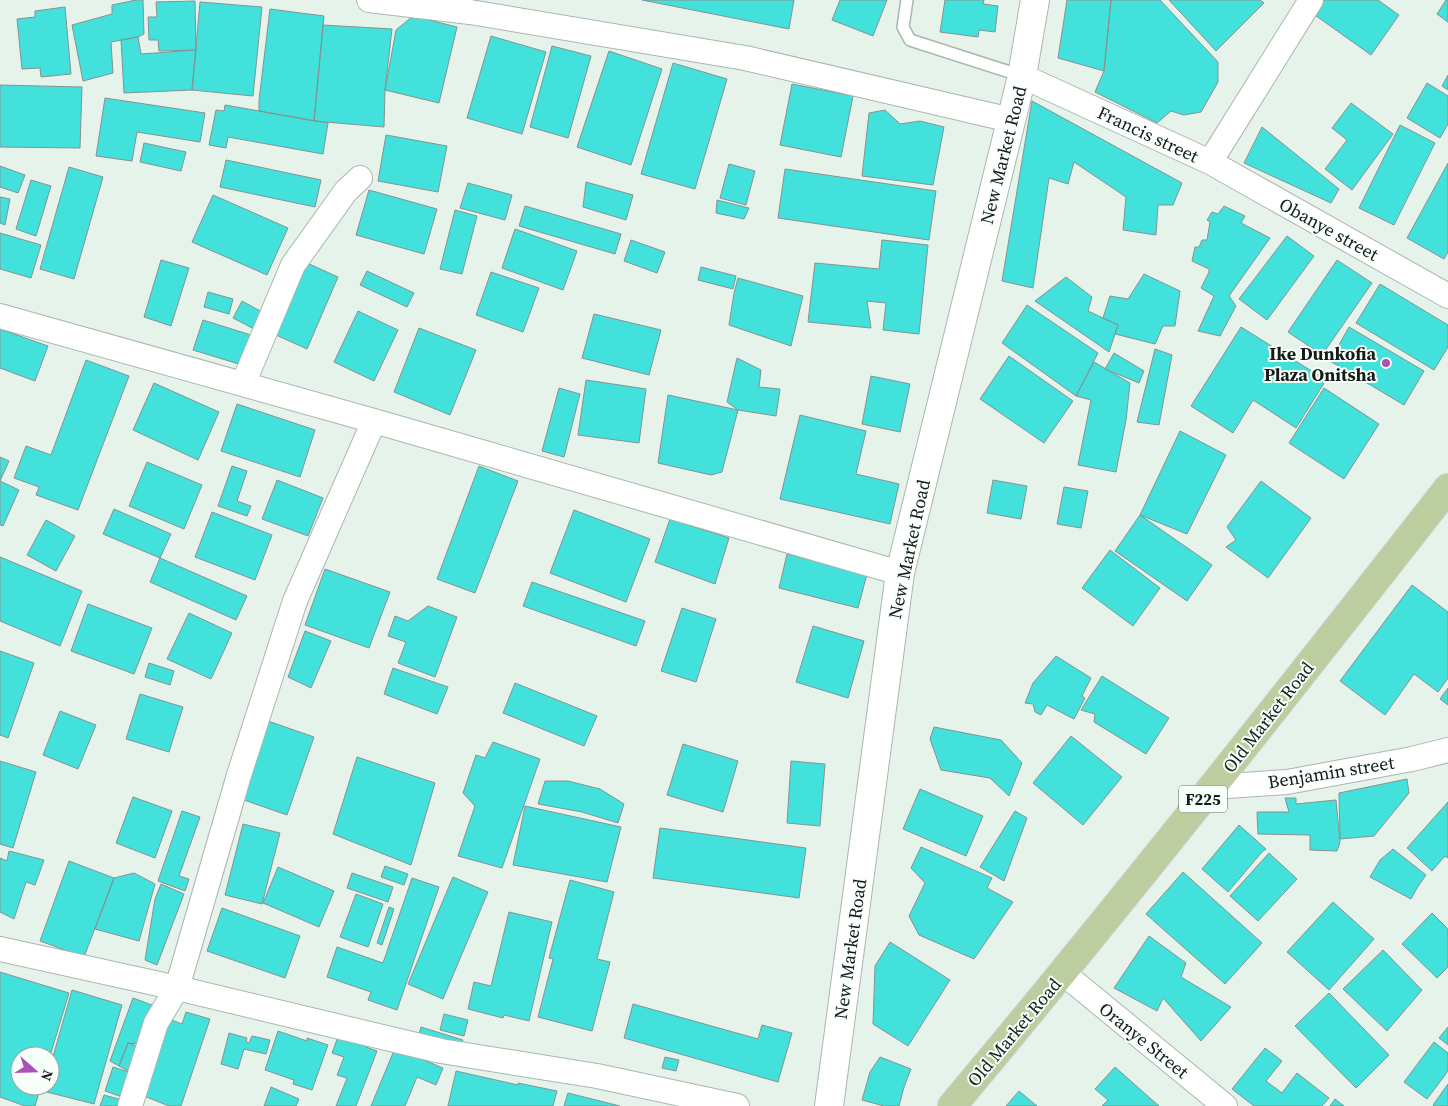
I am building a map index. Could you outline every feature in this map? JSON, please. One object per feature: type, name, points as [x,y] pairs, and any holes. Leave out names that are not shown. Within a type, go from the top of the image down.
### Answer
[{"type":"main road","name":"Old Market Road","points":[[952,1106],[1063,973],[1213,787],[1448,488]]},
{"type":"street","points":[[369,0],[470,12],[745,58],[1011,120]]},
{"type":"street","name":"New Market Road","points":[[829,1106],[900,573],[1022,76],[1035,0]]},
{"type":"street","name":"Francis street","points":[[1022,76],[1210,162],[1311,0]]},
{"type":"street","name":"Obanye street","points":[[1210,162],[1448,296]]},
{"type":"street","points":[[243,384],[293,265],[346,191],[360,178]]},
{"type":"street","points":[[0,316],[374,421],[900,573]]},
{"type":"street","points":[[130,1106],[156,1023],[177,988],[239,775],[296,601],[374,421]]},
{"type":"street","name":"Benjamin street","points":[[1213,787],[1287,782],[1412,759],[1448,750]]},
{"type":"street","points":[[0,949],[177,988],[441,1051],[597,1076],[737,1106]]},
{"type":"street","name":"Oranye Street","points":[[1063,973],[1225,1106]]},
{"type":"lane","points":[[907,0],[903,27],[910,40],[1022,76]]},
{"type":"building","points":[[143,0],[144,34],[138,37],[111,42],[113,73],[83,81],[72,25],[112,14],[112,5]]},
{"type":"building","points":[[642,0],[794,0],[789,29]]},
{"type":"building","points":[[840,0],[887,0],[873,36],[832,20]]},
{"type":"building","points":[[945,0],[984,0],[983,4],[998,6],[995,32],[979,30],[978,37],[940,32]]},
{"type":"building","points":[[1067,0],[1111,0],[1104,71],[1058,58]]},
{"type":"building","points":[[1111,0],[1160,0],[1218,62],[1218,82],[1201,112],[1184,115],[1171,111],[1157,123],[1095,92],[1104,71]]},
{"type":"building","points":[[1169,0],[1260,0],[1264,3],[1216,51]]},
{"type":"building","points":[[1322,0],[1378,0],[1399,15],[1371,55],[1312,13]]},
{"type":"building","points":[[1446,0],[1448,0],[1448,22],[1437,14]]},
{"type":"building","points":[[195,1],[196,50],[159,51],[158,40],[149,40],[148,17],[157,17],[156,2]]},
{"type":"building","points":[[200,2],[262,7],[253,96],[192,90]]},
{"type":"building","points":[[65,7],[71,74],[41,77],[40,68],[22,69],[17,19],[35,17],[35,11]]},
{"type":"building","points":[[270,9],[324,16],[314,121],[259,111]]},
{"type":"building","points":[[413,16],[457,27],[439,103],[385,90],[396,30]]},
{"type":"building","points":[[323,25],[392,29],[385,90],[384,127],[314,121]]},
{"type":"building","points":[[491,36],[546,52],[522,134],[467,118]]},
{"type":"building","points":[[138,37],[141,54],[196,50],[192,90],[124,93],[121,40]]},
{"type":"building","points":[[552,46],[591,56],[568,138],[530,127]]},
{"type":"building","points":[[609,51],[662,69],[631,165],[577,147]]},
{"type":"building","points":[[673,63],[727,79],[695,189],[641,174]]},
{"type":"building","points":[[1448,75],[1448,90],[1442,86]]},
{"type":"building","points":[[1427,83],[1448,96],[1448,124],[1440,138],[1407,118]]},
{"type":"building","points":[[792,84],[853,96],[841,157],[780,145]]},
{"type":"building","points":[[0,85],[82,87],[80,148],[0,147]]},
{"type":"building","points":[[105,98],[205,113],[200,142],[137,132],[132,161],[96,156]]},
{"type":"building","points":[[1032,101],[1182,183],[1173,205],[1158,205],[1156,235],[1123,230],[1126,197],[1074,162],[1068,184],[1049,178],[1033,288],[1002,281]]},
{"type":"building","points":[[1351,103],[1393,134],[1352,190],[1325,169],[1347,140],[1332,128]]},
{"type":"building","points":[[225,105],[328,123],[323,154],[228,137],[226,148],[209,145],[216,110],[224,111]]},
{"type":"building","points":[[885,110],[900,124],[920,121],[944,127],[933,185],[862,176],[869,113]]},
{"type":"building","points":[[1400,125],[1435,143],[1394,225],[1359,208]]},
{"type":"building","points":[[1262,127],[1339,189],[1331,203],[1244,163]]},
{"type":"building","points":[[386,135],[447,146],[438,192],[378,181]]},
{"type":"building","points":[[144,143],[186,152],[181,171],[140,162]]},
{"type":"building","points":[[226,160],[321,180],[315,207],[220,187]]},
{"type":"building","points":[[1448,163],[1448,252],[1444,259],[1407,238]]},
{"type":"building","points":[[729,164],[755,171],[746,205],[720,198]]},
{"type":"building","points":[[0,166],[25,175],[18,193],[0,187]]},
{"type":"building","points":[[69,167],[103,177],[74,279],[40,269]]},
{"type":"building","points":[[785,169],[936,191],[929,240],[778,218]]},
{"type":"building","points":[[31,180],[51,186],[36,236],[16,229]]},
{"type":"building","points":[[586,182],[633,195],[626,220],[583,207]]},
{"type":"building","points":[[468,183],[512,195],[505,220],[460,208]]},
{"type":"building","points":[[369,190],[437,209],[424,254],[356,235]]},
{"type":"building","points":[[213,195],[288,228],[267,275],[192,242]]},
{"type":"building","points":[[0,197],[10,199],[5,225],[0,223]]},
{"type":"building","points":[[717,200],[749,208],[744,219],[716,213]]},
{"type":"building","points":[[525,206],[621,234],[615,254],[519,226]]},
{"type":"building","points":[[1224,206],[1245,216],[1241,223],[1270,238],[1229,296],[1236,306],[1220,336],[1198,331],[1214,296],[1201,288],[1209,269],[1192,261],[1195,247],[1199,247],[1202,240],[1207,240],[1210,222],[1207,220],[1212,212],[1218,214]]},
{"type":"building","points":[[455,210],[477,216],[462,274],[440,269]]},
{"type":"building","points":[[515,229],[577,251],[563,290],[502,268]]},
{"type":"building","points":[[0,233],[41,245],[31,278],[0,269]]},
{"type":"building","points":[[1287,236],[1314,256],[1267,320],[1239,299]]},
{"type":"building","points":[[631,240],[665,252],[657,273],[624,261]]},
{"type":"building","points":[[882,240],[928,245],[919,334],[883,330],[886,303],[867,301],[871,328],[808,322],[815,263],[879,269]]},
{"type":"building","points":[[161,260],[189,268],[171,326],[144,317]]},
{"type":"building","points":[[1337,260],[1372,283],[1322,355],[1288,332]]},
{"type":"building","points":[[307,263],[338,277],[307,349],[276,335]]},
{"type":"building","points":[[701,267],[736,276],[733,289],[698,280]]},
{"type":"building","points":[[367,271],[414,293],[407,307],[360,285]]},
{"type":"building","points":[[491,272],[539,288],[523,332],[476,315]]},
{"type":"building","points":[[1144,274],[1180,291],[1175,326],[1163,326],[1155,344],[1115,334],[1118,325],[1103,318],[1110,296],[1128,299]]},
{"type":"building","points":[[1066,277],[1092,297],[1088,311],[1118,325],[1109,352],[1035,301]]},
{"type":"building","points":[[738,278],[803,296],[791,346],[729,325]]},
{"type":"building","points":[[1380,284],[1448,325],[1448,347],[1434,370],[1356,323]]},
{"type":"building","points":[[208,292],[233,299],[229,314],[204,307]]},
{"type":"building","points":[[242,301],[262,312],[254,329],[233,318]]},
{"type":"building","points":[[1027,305],[1098,353],[1076,396],[1002,343]]},
{"type":"building","points":[[358,311],[398,330],[374,381],[334,362]]},
{"type":"building","points":[[594,314],[661,330],[649,375],[582,358]]},
{"type":"building","points":[[203,320],[251,335],[242,365],[193,350]]},
{"type":"building","points":[[1241,327],[1326,380],[1296,428],[1253,400],[1233,433],[1191,406]]},
{"type":"building","points":[[1349,327],[1424,371],[1404,405],[1330,361]]},
{"type":"building","points":[[419,328],[476,350],[450,415],[394,392]]},
{"type":"building","points":[[0,329],[48,346],[35,381],[0,368]]},
{"type":"building","points":[[1155,349],[1172,355],[1159,425],[1137,422]]},
{"type":"building","points":[[1114,353],[1144,371],[1139,383],[1105,369]]},
{"type":"building","points":[[1009,356],[1073,401],[1044,443],[980,399]]},
{"type":"building","points":[[737,358],[761,370],[759,387],[780,389],[776,416],[738,410],[727,402]]},
{"type":"building","points":[[86,360],[129,376],[78,510],[36,495],[39,487],[14,478],[26,446],[51,455]]},
{"type":"building","points":[[1094,362],[1130,383],[1126,420],[1116,472],[1078,465],[1091,400],[1076,396]]},
{"type":"building","points":[[871,376],[910,384],[900,432],[862,424]]},
{"type":"building","points":[[586,380],[646,389],[639,443],[578,435]]},
{"type":"building","points":[[154,383],[219,412],[198,460],[133,430]]},
{"type":"building","points":[[559,388],[580,394],[564,457],[542,451]]},
{"type":"building","points":[[1324,388],[1379,424],[1344,479],[1289,443]]},
{"type":"building","points":[[668,395],[738,410],[722,472],[711,475],[658,463]]},
{"type":"building","points":[[237,404],[315,430],[300,477],[221,451]]},
{"type":"building","points":[[800,415],[866,431],[856,474],[899,484],[890,524],[780,499]]},
{"type":"building","points":[[1180,431],[1226,455],[1187,534],[1140,515]]},
{"type":"building","points":[[0,457],[9,461],[0,481]]},
{"type":"building","points":[[147,462],[202,485],[184,529],[129,506]]},
{"type":"building","points":[[232,466],[247,471],[237,501],[251,506],[247,516],[218,506]]},
{"type":"building","points":[[479,466],[518,481],[475,593],[437,579]]},
{"type":"building","points":[[277,480],[323,498],[308,536],[262,519]]},
{"type":"building","points":[[993,480],[1027,486],[1021,519],[987,513]]},
{"type":"building","points":[[0,481],[19,490],[3,526],[0,525]]},
{"type":"building","points":[[1261,481],[1311,518],[1268,578],[1226,547],[1236,540],[1227,527]]},
{"type":"building","points":[[1064,487],[1088,491],[1081,528],[1057,524]]},
{"type":"building","points":[[114,509],[171,534],[160,558],[103,534]]},
{"type":"building","points":[[574,510],[650,539],[626,602],[550,573]]},
{"type":"building","points":[[212,512],[272,535],[255,580],[195,557]]},
{"type":"building","points":[[1140,515],[1212,565],[1187,601],[1115,551]]},
{"type":"building","points":[[670,519],[729,538],[715,584],[655,562]]},
{"type":"building","points":[[46,520],[75,536],[56,571],[27,555]]},
{"type":"building","points":[[1110,550],[1160,588],[1133,626],[1082,588]]},
{"type":"building","points":[[787,554],[867,574],[858,608],[779,588]]},
{"type":"building","points":[[0,557],[82,591],[60,646],[0,621]]},
{"type":"building","points":[[160,558],[247,596],[236,620],[150,582]]},
{"type":"building","points":[[325,569],[390,592],[369,648],[305,625]]},
{"type":"building","points":[[532,582],[645,621],[636,646],[523,606]]},
{"type":"building","points":[[1412,585],[1448,612],[1448,678],[1438,692],[1414,674],[1385,715],[1340,681]]},
{"type":"building","points":[[88,604],[152,628],[134,674],[71,651]]},
{"type":"building","points":[[428,606],[457,617],[435,677],[398,663],[406,642],[388,636],[395,616],[408,621]]},
{"type":"building","points":[[682,608],[716,619],[696,682],[661,671]]},
{"type":"building","points":[[189,613],[232,633],[211,679],[167,659]]},
{"type":"building","points":[[813,626],[864,641],[848,698],[796,682]]},
{"type":"building","points":[[305,631],[331,641],[311,688],[288,677]]},
{"type":"building","points":[[0,651],[34,663],[8,738],[0,735]]},
{"type":"building","points":[[1056,656],[1091,678],[1082,696],[1085,698],[1074,719],[1047,705],[1041,715],[1035,712],[1033,704],[1025,703],[1033,683]]},
{"type":"building","points":[[149,663],[174,671],[170,685],[145,677]]},
{"type":"building","points":[[393,668],[448,687],[437,714],[384,694]]},
{"type":"building","points":[[1102,676],[1169,718],[1146,754],[1094,722],[1095,714],[1081,710]]},
{"type":"building","points":[[515,683],[597,716],[584,746],[503,713]]},
{"type":"building","points":[[1448,688],[1448,705],[1440,699]]},
{"type":"building","points":[[140,694],[183,707],[169,752],[126,739]]},
{"type":"building","points":[[60,711],[96,725],[78,769],[43,755]]},
{"type":"building","points":[[268,721],[314,737],[287,815],[241,799]]},
{"type":"building","points":[[934,727],[1001,740],[1022,763],[1009,796],[990,778],[941,770],[930,739]]},
{"type":"building","points":[[1071,736],[1122,777],[1083,825],[1033,783]]},
{"type":"building","points":[[493,742],[540,759],[502,868],[458,856],[475,806],[463,793],[476,755],[485,758]]},
{"type":"building","points":[[683,744],[738,761],[723,812],[667,795]]},
{"type":"building","points":[[357,757],[435,783],[411,865],[333,834]]},
{"type":"building","points":[[0,761],[36,772],[13,848],[0,844]]},
{"type":"building","points":[[791,761],[825,764],[820,826],[787,823]]},
{"type":"building","points":[[1407,779],[1409,793],[1374,836],[1340,839],[1339,793]]},
{"type":"building","points":[[545,781],[568,781],[600,789],[624,804],[618,823],[582,812],[538,804]]},
{"type":"building","points":[[920,789],[983,816],[966,856],[903,829]]},
{"type":"building","points":[[133,797],[172,811],[155,858],[116,843]]},
{"type":"building","points":[[1285,798],[1296,798],[1296,804],[1336,800],[1340,842],[1337,851],[1310,850],[1310,835],[1258,834],[1257,812],[1289,812]]},
{"type":"building","points":[[1448,802],[1448,858],[1445,856],[1432,871],[1407,848]]},
{"type":"building","points":[[525,806],[621,827],[607,882],[513,865]]},
{"type":"building","points":[[182,811],[200,817],[179,876],[189,879],[185,891],[158,881]]},
{"type":"building","points":[[1015,811],[1027,818],[1004,881],[980,867]]},
{"type":"building","points":[[243,824],[280,833],[262,904],[225,895]]},
{"type":"building","points":[[1239,825],[1266,849],[1228,892],[1202,869]]},
{"type":"building","points":[[660,828],[806,848],[799,898],[653,878]]},
{"type":"building","points":[[921,847],[992,878],[987,888],[1013,902],[974,959],[919,935],[909,916],[925,883],[911,868]]},
{"type":"building","points":[[1393,849],[1426,875],[1411,899],[1370,877],[1380,860]]},
{"type":"building","points":[[9,851],[44,860],[35,885],[26,882],[14,919],[0,912],[0,858],[7,861]]},
{"type":"building","points":[[1269,853],[1297,879],[1258,921],[1230,896]]},
{"type":"building","points":[[69,861],[114,878],[84,957],[40,941]]},
{"type":"building","points":[[385,866],[408,874],[404,885],[381,877]]},
{"type":"building","points":[[278,867],[334,891],[319,927],[263,903]]},
{"type":"building","points":[[1183,872],[1262,943],[1225,984],[1146,914]]},
{"type":"building","points":[[134,873],[155,884],[139,941],[95,929],[114,878]]},
{"type":"building","points":[[352,873],[393,887],[388,902],[347,888]]},
{"type":"building","points":[[453,877],[488,892],[443,999],[408,984]]},
{"type":"building","points":[[412,878],[439,887],[397,1010],[368,1000],[371,992],[327,977],[337,947],[383,963]]},
{"type":"building","points":[[570,880],[614,892],[597,959],[610,962],[592,1031],[538,1017],[553,959],[549,958]]},
{"type":"building","points":[[161,884],[184,894],[157,965],[145,960],[155,899]]},
{"type":"building","points":[[356,894],[383,904],[368,947],[340,937]]},
{"type":"building","points":[[1333,902],[1374,939],[1329,990],[1287,952]]},
{"type":"building","points":[[389,907],[394,909],[382,945],[377,943]]},
{"type":"building","points":[[222,908],[300,936],[285,978],[207,951]]},
{"type":"building","points":[[509,912],[552,922],[529,1021],[504,1015],[503,1018],[468,1009],[474,982],[491,986]]},
{"type":"building","points":[[1432,913],[1448,929],[1448,967],[1437,978],[1402,944]]},
{"type":"building","points":[[1149,936],[1186,963],[1181,977],[1231,1007],[1201,1041],[1163,998],[1157,1011],[1114,988]]},
{"type":"building","points":[[890,942],[950,980],[908,1046],[873,1024],[875,966]]},
{"type":"building","points":[[1383,950],[1422,990],[1387,1031],[1343,989]]},
{"type":"building","points":[[0,972],[69,993],[53,1046],[10,1046],[10,1096],[38,1096],[35,1106],[25,1106],[0,1097]]},
{"type":"building","points":[[72,990],[122,1005],[94,1104],[60,1095],[60,1046],[56,1046]]},
{"type":"building","points":[[1329,993],[1389,1055],[1356,1088],[1295,1026]]},
{"type":"building","points":[[133,998],[152,1005],[140,1044],[128,1043],[119,1066],[110,1061]]},
{"type":"building","points":[[633,1004],[758,1039],[762,1025],[792,1033],[778,1082],[624,1038]]},
{"type":"building","points":[[186,1012],[210,1019],[181,1106],[169,1106],[144,1096],[169,1019],[182,1024]]},
{"type":"building","points":[[444,1014],[468,1020],[464,1036],[440,1030]]},
{"type":"building","points":[[421,1027],[463,1040],[460,1051],[418,1038]]},
{"type":"building","points":[[1448,1027],[1448,1045],[1439,1038]]},
{"type":"building","points":[[278,1031],[307,1041],[307,1038],[328,1045],[312,1090],[293,1084],[294,1080],[265,1070]]},
{"type":"building","points":[[229,1033],[247,1038],[246,1042],[249,1043],[252,1036],[270,1040],[266,1054],[244,1049],[238,1069],[221,1064]]},
{"type":"building","points":[[339,1034],[368,1045],[366,1047],[377,1051],[356,1106],[336,1106],[347,1078],[337,1075],[344,1057],[332,1053]]},
{"type":"building","points":[[1434,1042],[1448,1053],[1448,1071],[1427,1099],[1404,1082]]},
{"type":"building","points":[[128,1043],[140,1047],[132,1073],[119,1066]]},
{"type":"building","points":[[395,1048],[443,1068],[436,1085],[417,1077],[405,1106],[371,1106]]},
{"type":"building","points":[[1265,1048],[1282,1061],[1266,1081],[1282,1093],[1297,1073],[1329,1098],[1322,1106],[1254,1106],[1232,1089]]},
{"type":"building","points":[[665,1057],[679,1060],[676,1071],[662,1068]]},
{"type":"building","points":[[880,1057],[911,1069],[899,1106],[884,1106],[862,1100],[870,1072]]},
{"type":"building","points":[[113,1067],[132,1073],[125,1098],[105,1091]]},
{"type":"building","points":[[1115,1067],[1159,1106],[1102,1106],[1108,1100],[1095,1089]]},
{"type":"building","points":[[456,1071],[518,1085],[518,1083],[557,1091],[553,1106],[448,1106]]},
{"type":"building","points":[[1448,1084],[1448,1106],[1434,1106],[1433,1105]]},
{"type":"building","points":[[271,1087],[299,1099],[296,1106],[264,1106]]},
{"type":"building","points":[[1019,1091],[1037,1106],[1006,1106]]},
{"type":"building","points":[[568,1093],[620,1106],[564,1106]]},
{"type":"building","points":[[104,1095],[122,1100],[120,1106],[100,1106]]},
{"type":"building","points":[[1335,1099],[1344,1106],[1330,1106]]},
{"type":"place","name":"Ike Dunkofia Plaza Onitsha","points":[[1386,363]]}]
